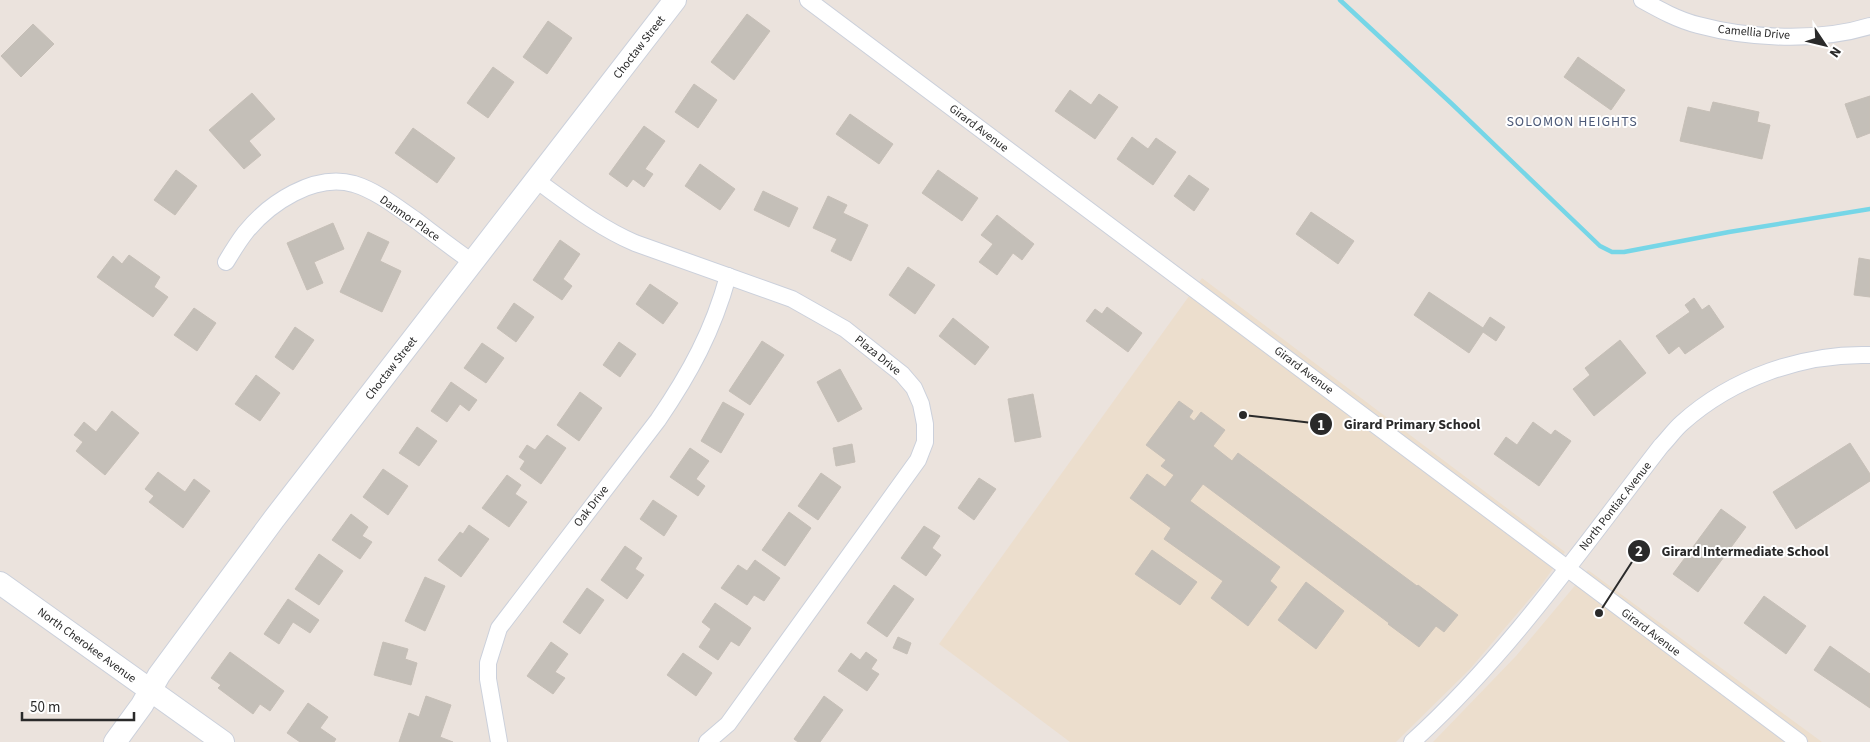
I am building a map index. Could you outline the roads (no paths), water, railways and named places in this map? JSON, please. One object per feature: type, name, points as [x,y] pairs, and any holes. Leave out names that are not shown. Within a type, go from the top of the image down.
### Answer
[{"type":"street","name":"Choctaw Street","points":[[116,742],[159,675],[274,520],[675,0]]},
{"type":"street","name":"Girard Avenue","points":[[808,0],[1799,742]]},
{"type":"street","name":"Camellia Drive","points":[[1642,0],[1669,15],[1697,25],[1729,32],[1804,36],[1841,33],[1870,26]]},
{"type":"street","name":"Plaza Drive","points":[[536,180],[594,222],[615,234],[635,243],[792,299],[823,316],[845,329],[902,374],[914,388],[921,404],[925,424],[925,442],[918,460],[728,724],[707,742]]},
{"type":"street","name":"Danmor Place","points":[[226,262],[244,233],[259,217],[282,200],[304,188],[327,182],[354,184],[374,193],[394,205],[472,262]]},
{"type":"street","name":"Oak Drive","points":[[498,742],[488,663],[499,628],[679,390],[709,335],[720,306],[728,276]]},
{"type":"street","name":"North Pontiac Avenue","points":[[1412,742],[1448,707],[1522,626],[1661,446],[1680,425],[1728,391],[1782,367],[1831,356],[1870,355]]},
{"type":"street","name":"North Cherokee Avenue","points":[[0,583],[222,742]]},
{"type":"waterway","points":[[1340,0],[1600,246],[1612,252],[1624,252],[1729,232],[1870,209]]},
{"type":"place","name":"Girard Primary School","points":[[1243,415]]},
{"type":"place","name":"Girard Intermediate School","points":[[1599,613]]},
{"type":"district","name":"SOLOMON HEIGHTS","points":[[1572,121]]}]
